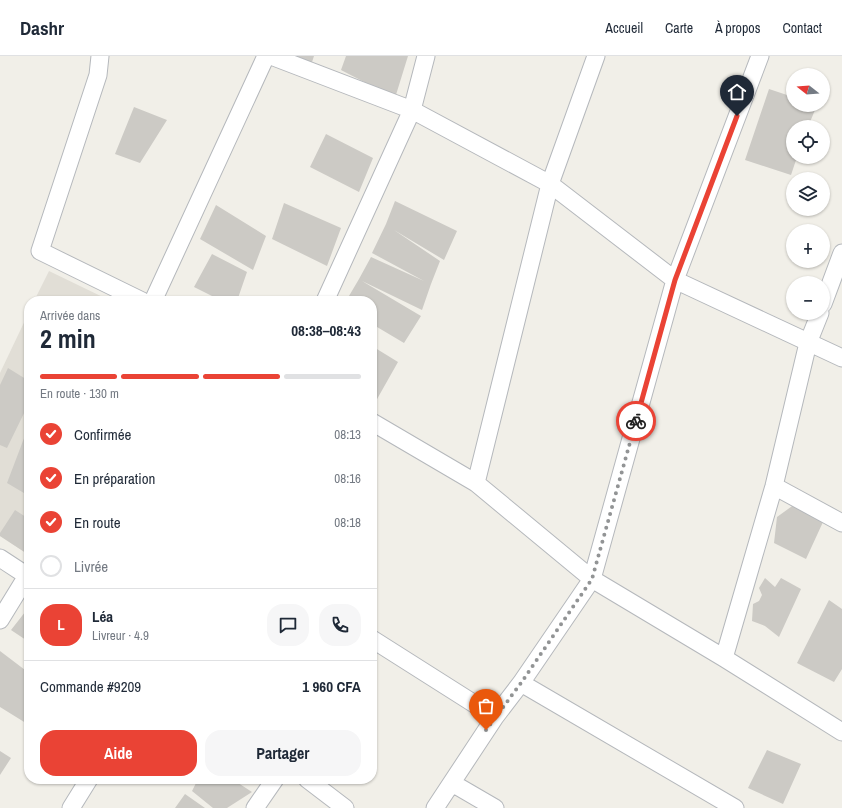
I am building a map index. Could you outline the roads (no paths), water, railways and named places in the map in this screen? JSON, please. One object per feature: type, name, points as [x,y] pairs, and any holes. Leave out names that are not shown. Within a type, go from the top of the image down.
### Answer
[{"type":"street","points":[[100,56],[98,75],[40,251],[132,296]]},
{"type":"street","points":[[155,296],[266,56]]},
{"type":"street","points":[[270,56],[412,110],[550,184],[675,280],[842,358]]},
{"type":"street","points":[[327,296],[412,110],[426,56]]},
{"type":"street","points":[[476,483],[550,184],[596,56]]},
{"type":"street","points":[[435,808],[495,717],[521,683],[592,579],[675,280],[760,56]]},
{"type":"street","points":[[830,285],[842,253]]},
{"type":"street","points":[[724,658],[774,486],[808,343],[817,320]]},
{"type":"street","points":[[377,425],[476,483],[592,579],[724,658],[842,732]]},
{"type":"street","points":[[774,486],[842,523]]},
{"type":"street","points":[[0,558],[24,574]]},
{"type":"street","points":[[0,620],[24,583]]},
{"type":"street","points":[[377,642],[495,717]]},
{"type":"street","points":[[521,683],[735,808]]},
{"type":"street","points":[[452,783],[495,808]]},
{"type":"street","points":[[72,808],[86,784]]},
{"type":"street","points":[[255,808],[272,784]]},
{"type":"street","points":[[314,784],[345,808]]}]
